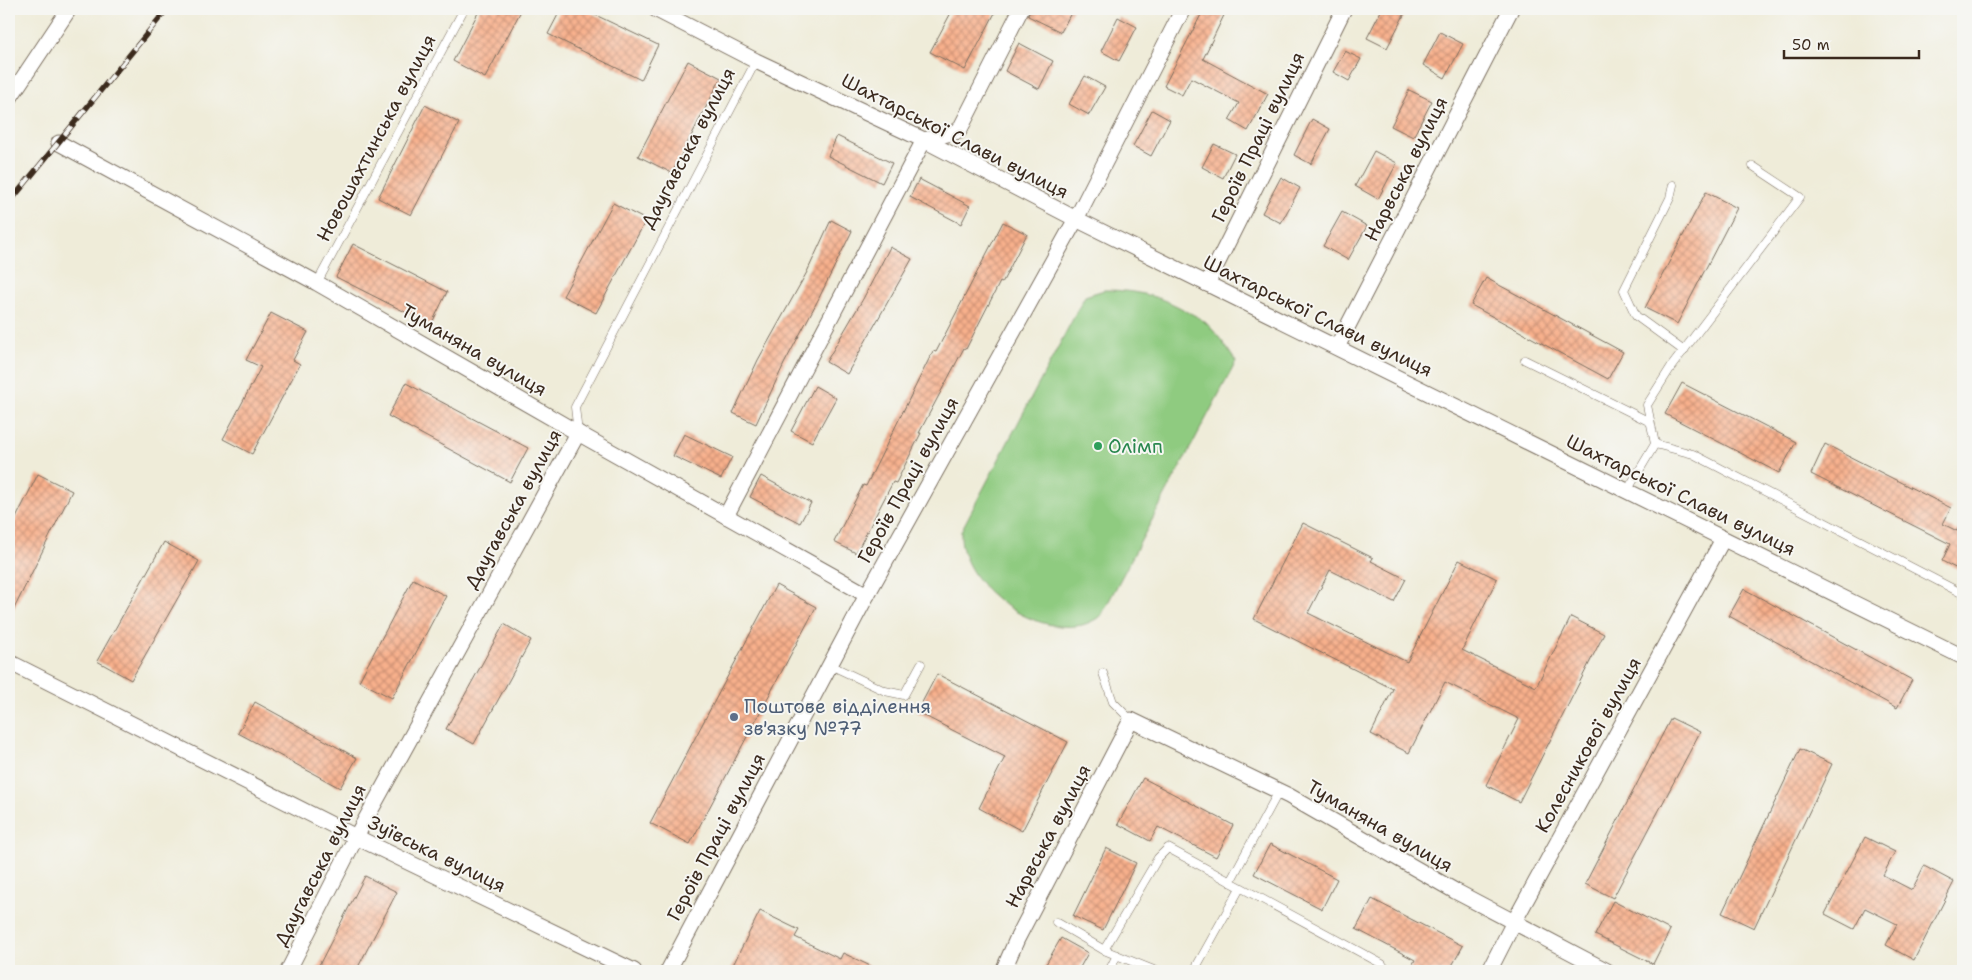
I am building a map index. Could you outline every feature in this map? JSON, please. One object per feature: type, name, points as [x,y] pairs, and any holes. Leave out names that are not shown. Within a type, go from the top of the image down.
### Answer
[{"type":"street","points":[[11,92],[69,9]]},
{"type":"street","name":"Шахтарської Слави вулиця","points":[[656,9],[756,61],[924,140],[1076,219],[1963,657]]},
{"type":"street","points":[[726,516],[924,140],[960,131],[1021,9]]},
{"type":"street","name":"Героїв Праці вулиця","points":[[668,971],[867,596],[1076,219],[1183,9]]},
{"type":"street","name":"Героїв Праці вулиця","points":[[1207,284],[1344,9]]},
{"type":"street","name":"Нарвська вулиця","points":[[1337,348],[1511,9]]},
{"type":"street","name":"Туманяна вулиця","points":[[59,143],[317,283],[867,596]]},
{"type":"street","name":"Даугавська вулиця","points":[[288,971],[356,837],[578,433]]},
{"type":"street","name":"Колесникової вулиця","points":[[1489,971],[1724,539]]},
{"type":"street","name":"Зуївська вулиця","points":[[9,662],[356,837],[634,971]]},
{"type":"street","name":"Туманяна вулиця","points":[[1131,720],[1279,791],[1586,963],[1607,971]]},
{"type":"street","name":"Нарвська вулиця","points":[[1003,971],[1017,939],[1131,720]]},
{"type":"lane","name":"Новошахтинська вулиця","points":[[317,283],[464,9]]},
{"type":"lane","name":"Даугавська вулиця","points":[[578,433],[575,406],[756,61]]},
{"type":"lane","points":[[1628,491],[1655,444],[1647,404],[1684,351],[1800,197],[1753,166]]},
{"type":"lane","points":[[1673,185],[1670,198],[1624,290],[1636,316],[1684,351]]},
{"type":"lane","points":[[1525,360],[1650,422]]},
{"type":"lane","points":[[1655,444],[1693,454],[1963,594]]},
{"type":"lane","points":[[830,665],[885,691],[904,695],[921,664]]},
{"type":"lane","points":[[1103,673],[1113,702],[1131,720]]},
{"type":"lane","points":[[1230,882],[1279,791]]},
{"type":"lane","points":[[1104,950],[1158,858],[1168,848],[1382,964],[1386,971]]},
{"type":"lane","points":[[1187,971],[1194,969],[1240,888]]},
{"type":"lane","points":[[1056,922],[1104,950],[1156,971]]},
{"type":"lane","points":[[1109,971],[1117,955]]},
{"type":"green space","name":"Олімп","points":[[1104,290],[1126,291],[1158,298],[1195,315],[1214,331],[1236,362],[1101,616],[1076,626],[1057,626],[1037,621],[1017,612],[999,600],[983,585],[971,569],[963,550],[961,531],[1085,296]]},
{"type":"building","points":[[480,9],[522,9],[485,78],[453,61]]},
{"type":"building","points":[[561,9],[583,9],[658,45],[641,80],[548,34]]},
{"type":"building","points":[[953,9],[997,9],[965,70],[930,52]]},
{"type":"building","points":[[1030,9],[1073,9],[1061,32],[1028,16]]},
{"type":"building","points":[[1204,9],[1227,9],[1203,59],[1268,94],[1248,131],[1229,120],[1239,103],[1191,78],[1182,95],[1164,86]]},
{"type":"building","points":[[1382,9],[1397,9],[1405,13],[1387,48],[1367,38]]},
{"type":"building","points":[[1118,17],[1137,27],[1119,61],[1101,51]]},
{"type":"building","points":[[1440,32],[1463,44],[1445,78],[1423,65]]},
{"type":"building","points":[[1019,43],[1053,61],[1039,89],[1005,71]]},
{"type":"building","points":[[1345,51],[1361,59],[1349,81],[1333,72]]},
{"type":"building","points":[[688,61],[721,78],[672,173],[638,156]]},
{"type":"building","points":[[1085,76],[1105,87],[1089,115],[1069,104]]},
{"type":"building","points":[[1409,90],[1432,101],[1413,137],[1391,126]]},
{"type":"building","points":[[425,105],[459,123],[411,215],[378,198]]},
{"type":"building","points":[[1152,110],[1170,120],[1151,156],[1133,146]]},
{"type":"building","points":[[1312,119],[1330,129],[1311,164],[1294,155]]},
{"type":"building","points":[[837,136],[892,163],[882,183],[828,156]]},
{"type":"building","points":[[1214,144],[1235,154],[1223,178],[1202,167]]},
{"type":"building","points":[[1374,151],[1397,163],[1378,199],[1355,186]]},
{"type":"building","points":[[1281,177],[1300,188],[1281,223],[1262,213]]},
{"type":"building","points":[[919,179],[970,206],[961,224],[910,197]]},
{"type":"building","points":[[1706,192],[1737,208],[1677,324],[1645,308]]},
{"type":"building","points":[[613,203],[646,220],[596,313],[563,296]]},
{"type":"building","points":[[1342,212],[1367,226],[1348,260],[1323,246]]},
{"type":"building","points":[[831,220],[852,231],[784,364],[756,424],[733,413],[758,360],[807,272]]},
{"type":"building","points":[[1003,222],[1027,234],[919,433],[921,433],[896,483],[893,482],[856,553],[834,542],[863,485],[866,486],[933,351],[936,352]]},
{"type":"building","points":[[353,244],[447,292],[431,325],[336,277]]},
{"type":"building","points":[[890,247],[912,259],[847,374],[826,362],[863,299]]},
{"type":"building","points":[[1486,278],[1623,352],[1608,379],[1471,305]]},
{"type":"building","points":[[271,313],[308,332],[293,360],[300,364],[252,454],[223,439],[261,367],[246,360]]},
{"type":"building","points":[[406,383],[528,448],[510,482],[388,416]]},
{"type":"building","points":[[1682,383],[1796,442],[1779,473],[1665,414]]},
{"type":"building","points":[[815,386],[836,398],[812,442],[791,431]]},
{"type":"building","points":[[684,434],[732,457],[721,479],[673,456]]},
{"type":"building","points":[[1825,444],[1951,508],[1943,524],[1957,531],[1963,519],[1963,572],[1942,561],[1950,544],[1811,474]]},
{"type":"building","points":[[38,474],[72,491],[9,619],[9,532]]},
{"type":"building","points":[[761,476],[811,503],[800,523],[750,497]]},
{"type":"building","points":[[1303,523],[1373,558],[1371,561],[1406,579],[1394,602],[1330,570],[1308,613],[1407,662],[1459,560],[1497,579],[1462,650],[1536,687],[1571,617],[1604,634],[1519,802],[1486,785],[1519,719],[1445,682],[1409,753],[1371,734],[1393,689],[1254,619]]},
{"type":"building","points":[[164,542],[199,561],[131,680],[97,661]]},
{"type":"building","points":[[413,579],[446,596],[392,698],[359,681]]},
{"type":"building","points":[[776,585],[816,607],[690,844],[650,823]]},
{"type":"building","points":[[1744,589],[1912,680],[1897,708],[1729,616]]},
{"type":"building","points":[[504,624],[531,640],[474,744],[446,729]]},
{"type":"building","points":[[937,674],[1068,742],[1022,831],[979,808],[1005,757],[917,712]]},
{"type":"building","points":[[255,702],[357,758],[340,788],[238,733]]},
{"type":"building","points":[[1671,718],[1700,732],[1613,898],[1585,884]]},
{"type":"building","points":[[1800,749],[1832,764],[1754,928],[1722,913]]},
{"type":"building","points":[[1143,778],[1233,825],[1216,857],[1158,827],[1150,841],[1118,824]]},
{"type":"building","points":[[1865,837],[1895,852],[1883,875],[1912,890],[1924,866],[1954,882],[1914,960],[1886,945],[1897,924],[1865,908],[1854,929],[1825,914]]},
{"type":"building","points":[[1270,844],[1337,879],[1322,909],[1254,874]]},
{"type":"building","points":[[1106,848],[1136,863],[1103,930],[1073,916]]},
{"type":"building","points":[[365,876],[397,892],[356,971],[316,971]]},
{"type":"building","points":[[1372,899],[1463,946],[1449,971],[1409,971],[1415,960],[1356,929]]},
{"type":"building","points":[[1613,901],[1670,930],[1653,964],[1595,935]]},
{"type":"building","points":[[760,911],[799,930],[795,937],[840,959],[843,953],[881,971],[730,971]]},
{"type":"building","points":[[1061,938],[1088,953],[1078,971],[1042,971]]},
{"type":"railway","points":[[9,203],[167,9]]},
{"type":"place","name":"Олімп","points":[[1098,446]]},
{"type":"place","name":"Поштове відділення зв'язку №77","points":[[734,717]]}]
